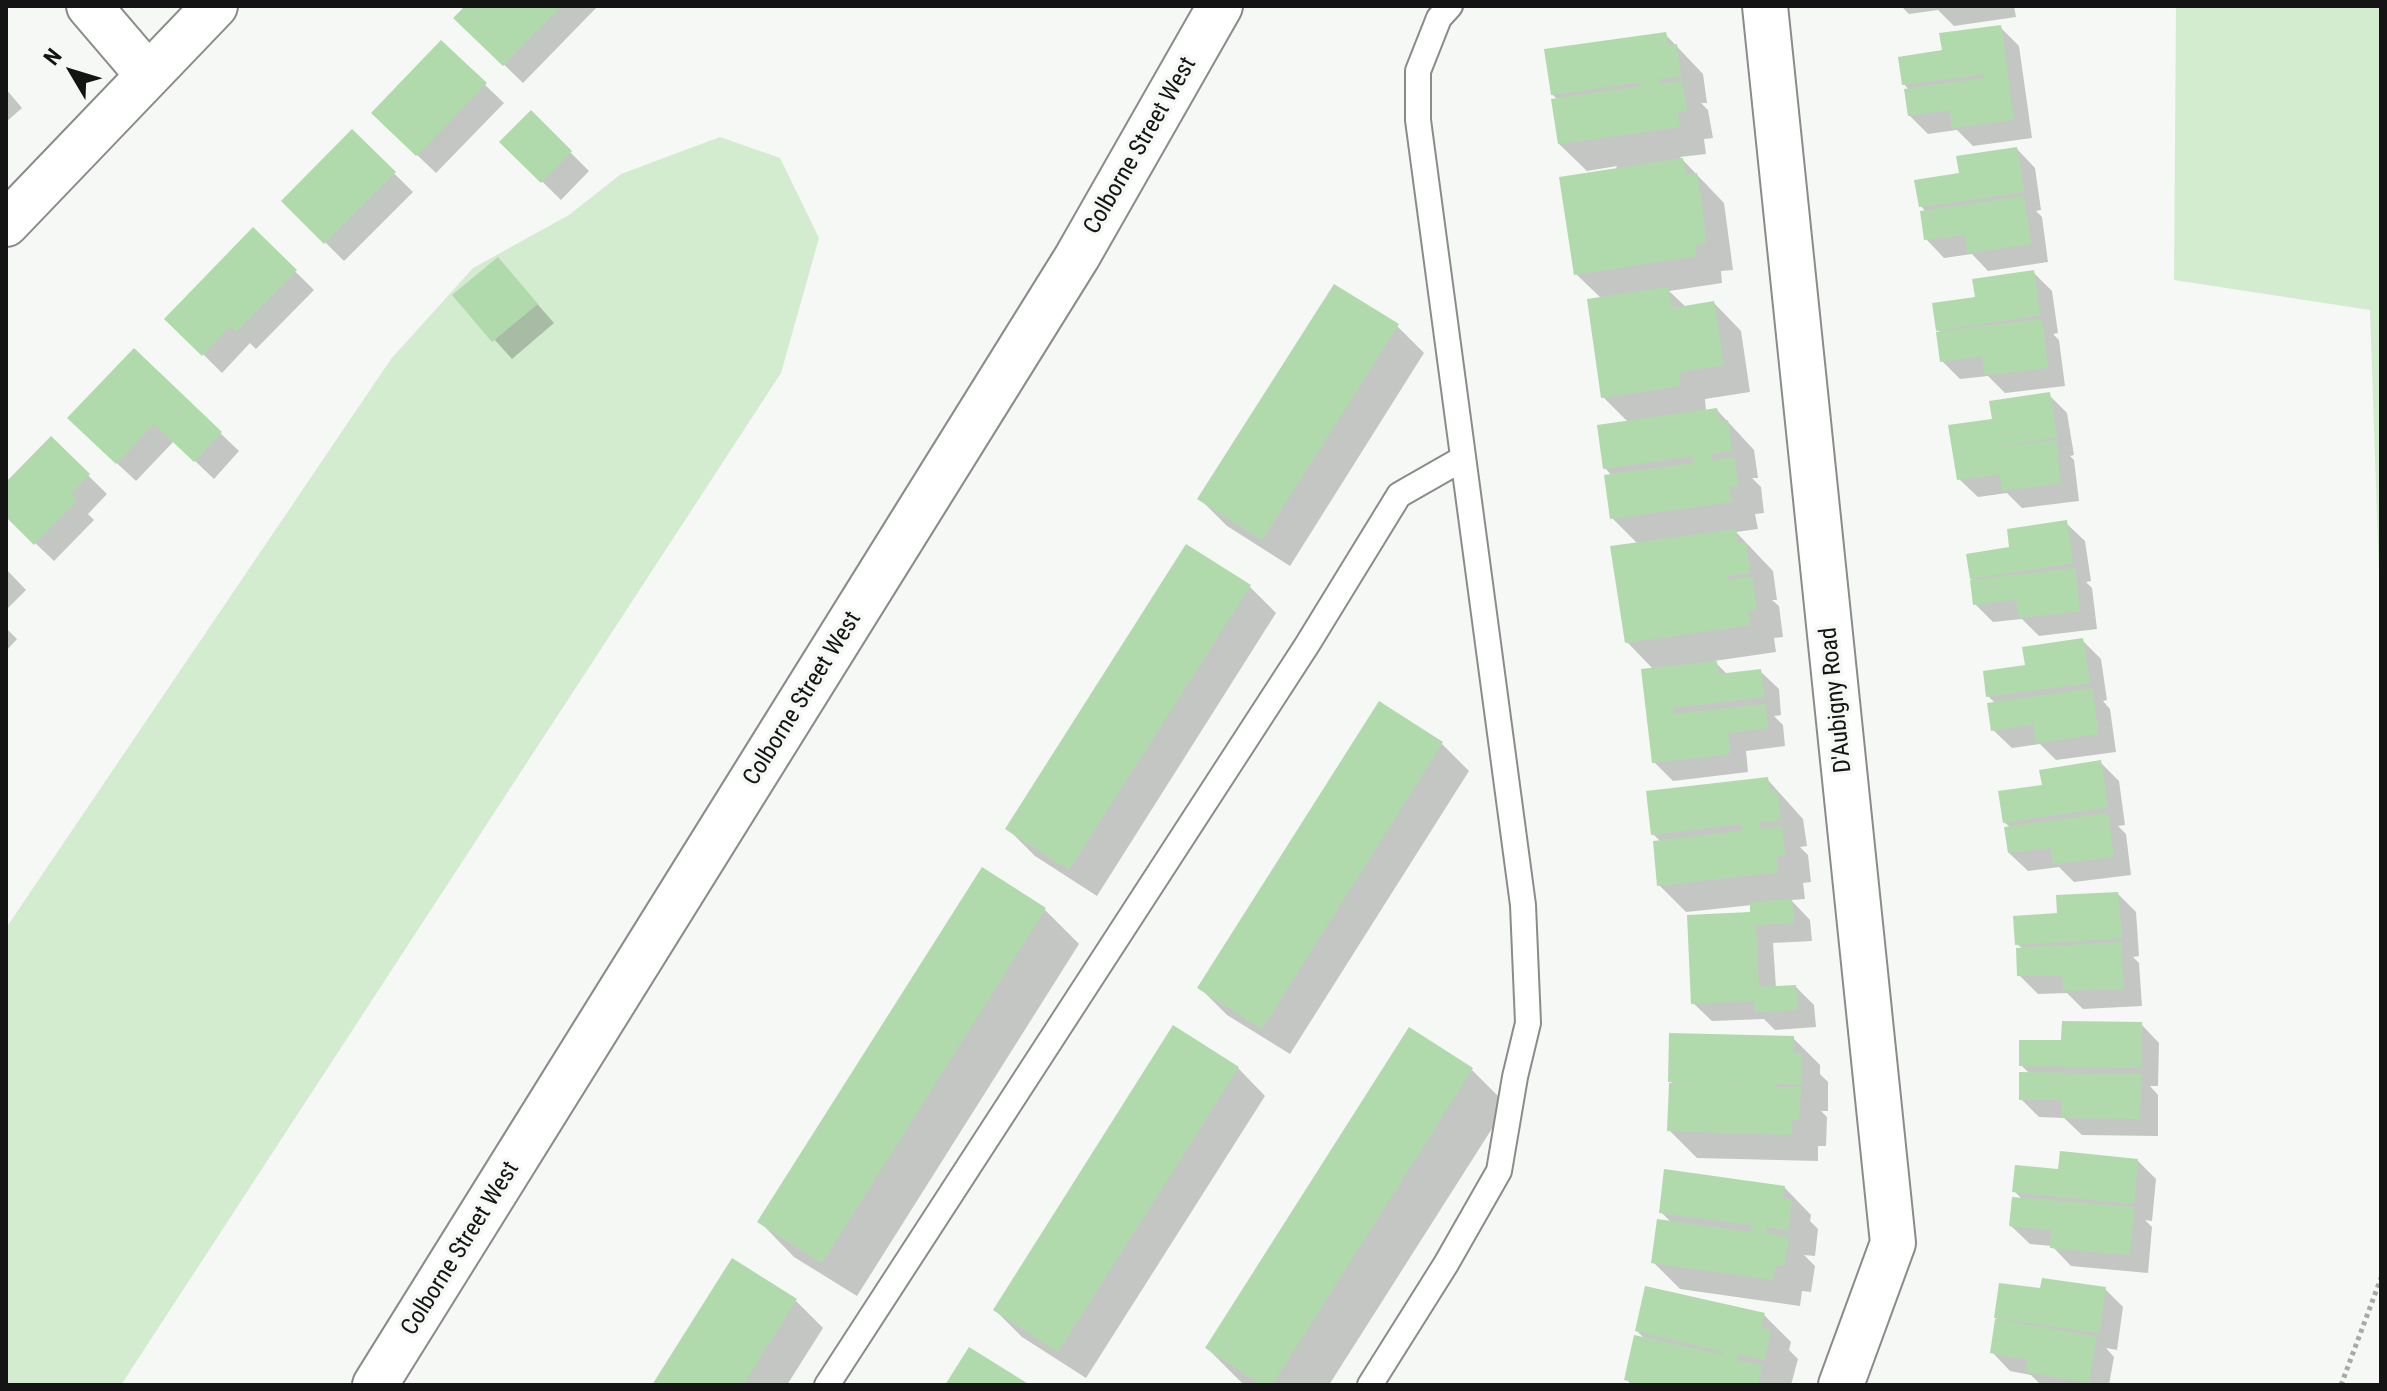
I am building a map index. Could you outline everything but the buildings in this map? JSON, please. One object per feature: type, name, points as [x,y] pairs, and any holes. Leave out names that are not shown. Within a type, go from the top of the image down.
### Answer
[{"type":"street","points":[[89,6],[148,75]]},
{"type":"street","points":[[6,224],[215,6]]},
{"type":"street","name":"Colborne Street West","points":[[375,1385],[1077,257],[1220,6]]},
{"type":"street","name":"D'Aubigny Road","points":[[1765,6],[1893,1243],[1841,1385]]},
{"type":"lane","points":[[1370,1385],[1446,1264],[1499,1171],[1528,1023],[1523,905],[1418,120],[1418,71],[1439,18],[1450,6]]},
{"type":"lane","points":[[827,1385],[1307,645],[1399,495],[1462,459]]},
{"type":"path","points":[[2341,1385],[2381,1278]]},
{"type":"green space","points":[[2176,6],[2381,6],[2381,635],[2370,310],[2174,280]]},
{"type":"green space","points":[[720,137],[780,158],[819,238],[781,373],[121,1385],[6,1385],[6,928],[391,359],[473,268],[569,215],[621,174]]}]
